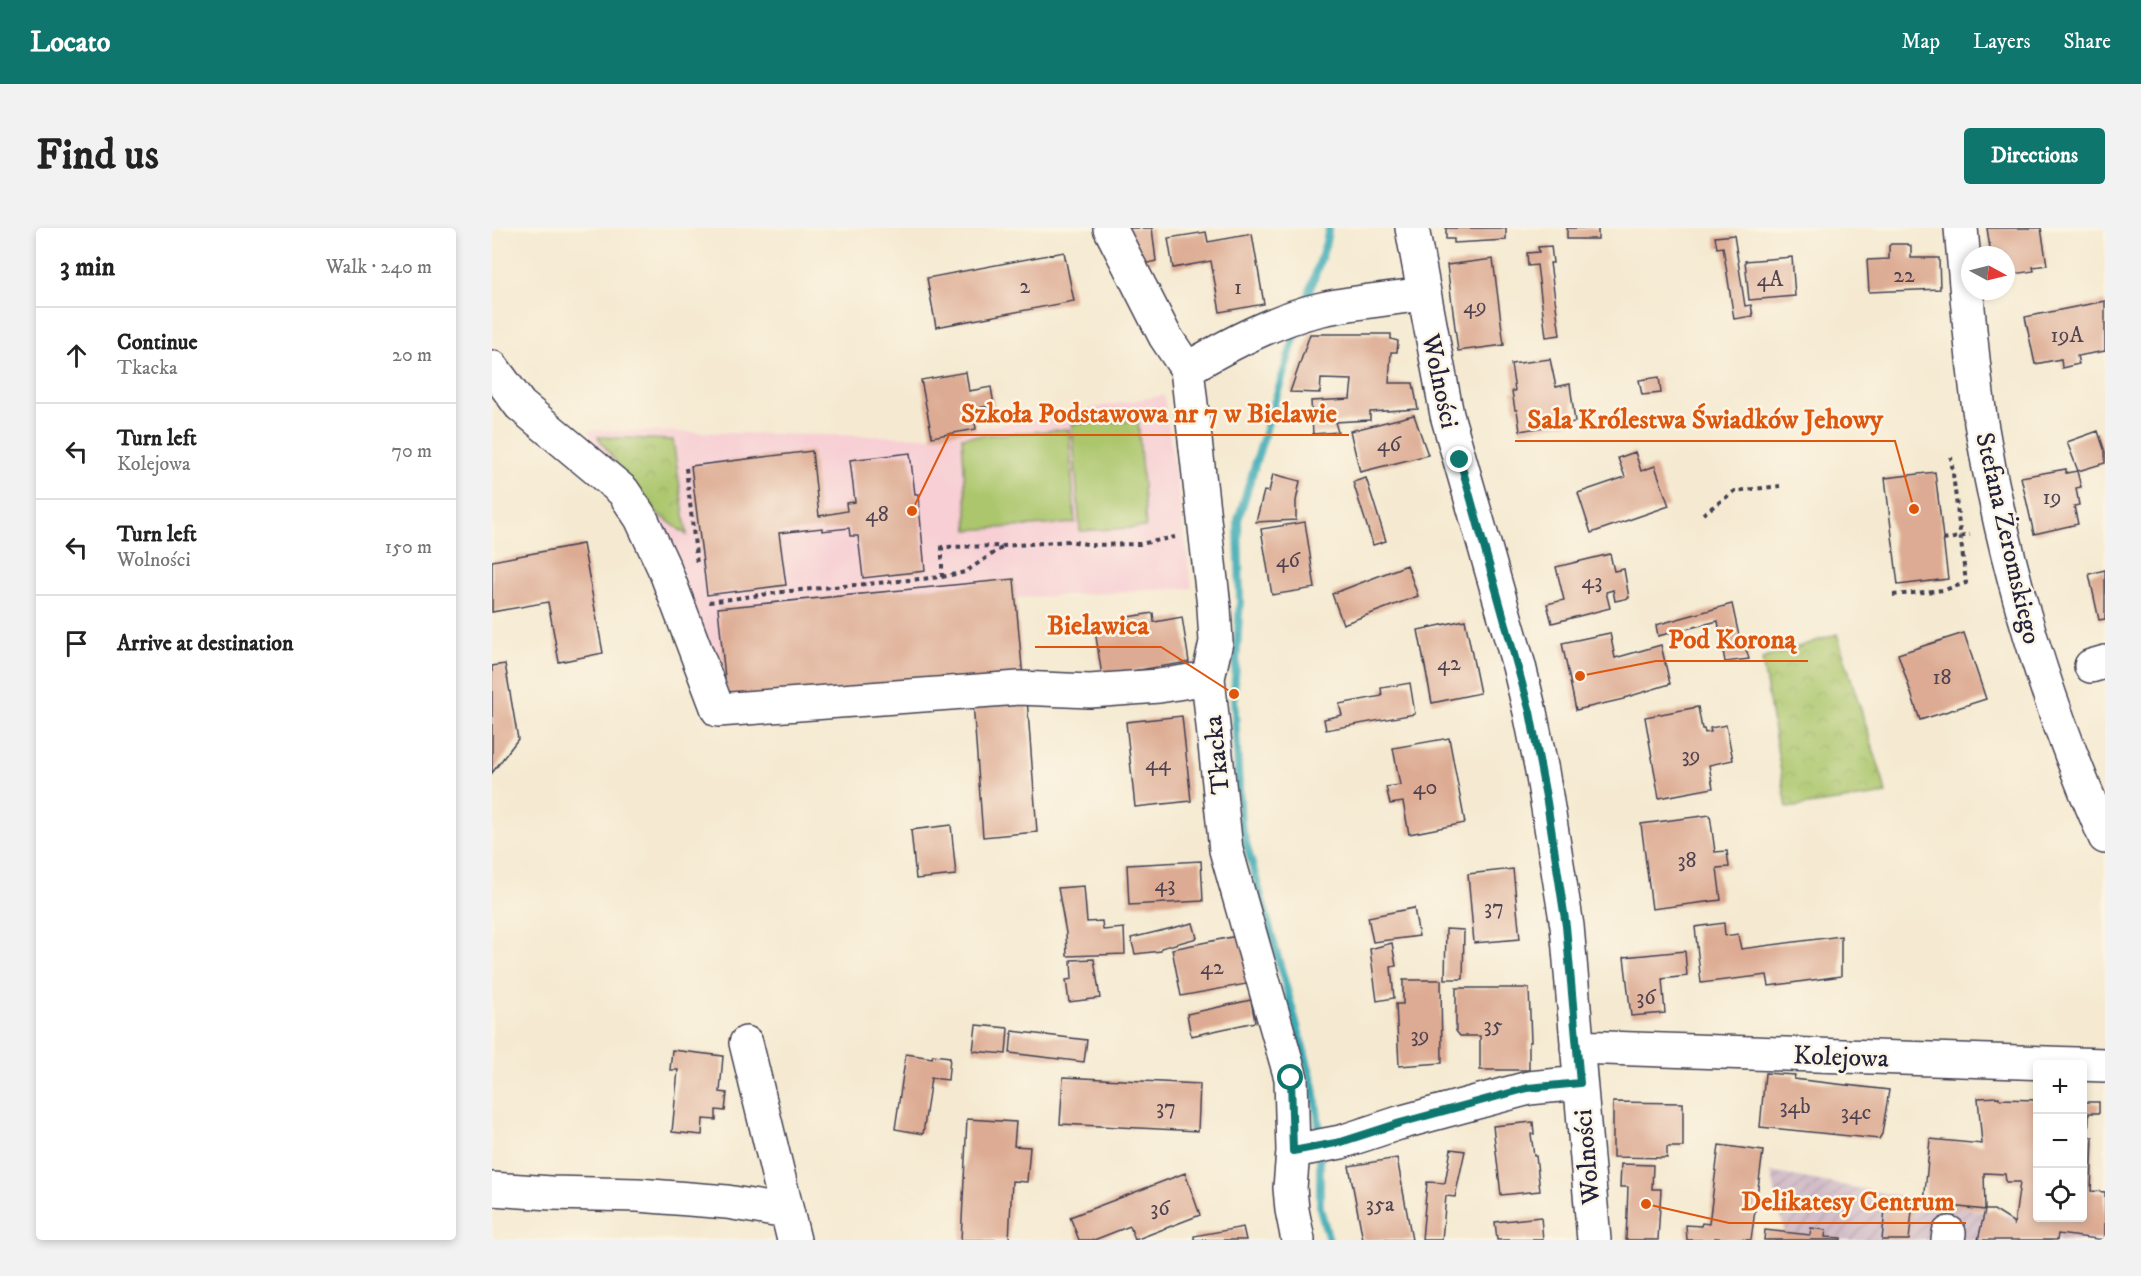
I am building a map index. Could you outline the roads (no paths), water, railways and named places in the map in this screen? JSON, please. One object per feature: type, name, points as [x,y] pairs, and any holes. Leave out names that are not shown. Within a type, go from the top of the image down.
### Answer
[{"type":"street","name":"Tkacka","points":[[1110,228],[1165,336],[1187,369],[1216,642],[1208,678],[1226,850],[1291,1078],[1292,1210],[1298,1240]]},
{"type":"street","name":"Wolności","points":[[1412,228],[1447,415],[1485,544],[1530,712],[1565,915],[1594,1240]]},
{"type":"street","name":"Stefana Żeromskiego","points":[[1961,228],[1977,392],[2004,539],[2041,670],[2105,837]]},
{"type":"street","points":[[1187,369],[1219,349],[1320,309],[1423,294]]},
{"type":"street","points":[[492,367],[520,405],[623,491],[641,518],[665,570],[718,710],[1019,688],[1090,691],[1159,686],[1208,678]]},
{"type":"street","points":[[746,1042],[790,1226]]},
{"type":"street","name":"Kolejowa","points":[[1577,1047],[2105,1065]]},
{"type":"street","points":[[1293,1151],[1341,1142],[1400,1123],[1528,1088],[1580,1083]]},
{"type":"street","points":[[492,1188],[728,1202],[790,1226]]},
{"type":"waterway","points":[[1305,305],[1329,228]]},
{"type":"waterway","points":[[1298,326],[1238,520],[1240,602],[1234,694],[1241,825],[1314,1087],[1320,1133]]},
{"type":"waterway","points":[[1320,1160],[1320,1208],[1329,1240]]},
{"type":"place","name":"Sala Królestwa Świadków Jehowy","points":[[1914,509]]},
{"type":"place","name":"Szkoła Podstawowa nr 7 w Bielawie","points":[[912,511]]},
{"type":"place","name":"Pod Koroną","points":[[1580,676]]},
{"type":"place","name":"Bielawica","points":[[1234,694]]},
{"type":"place","name":"Delikatesy Centrum","points":[[1646,1204]]}]
